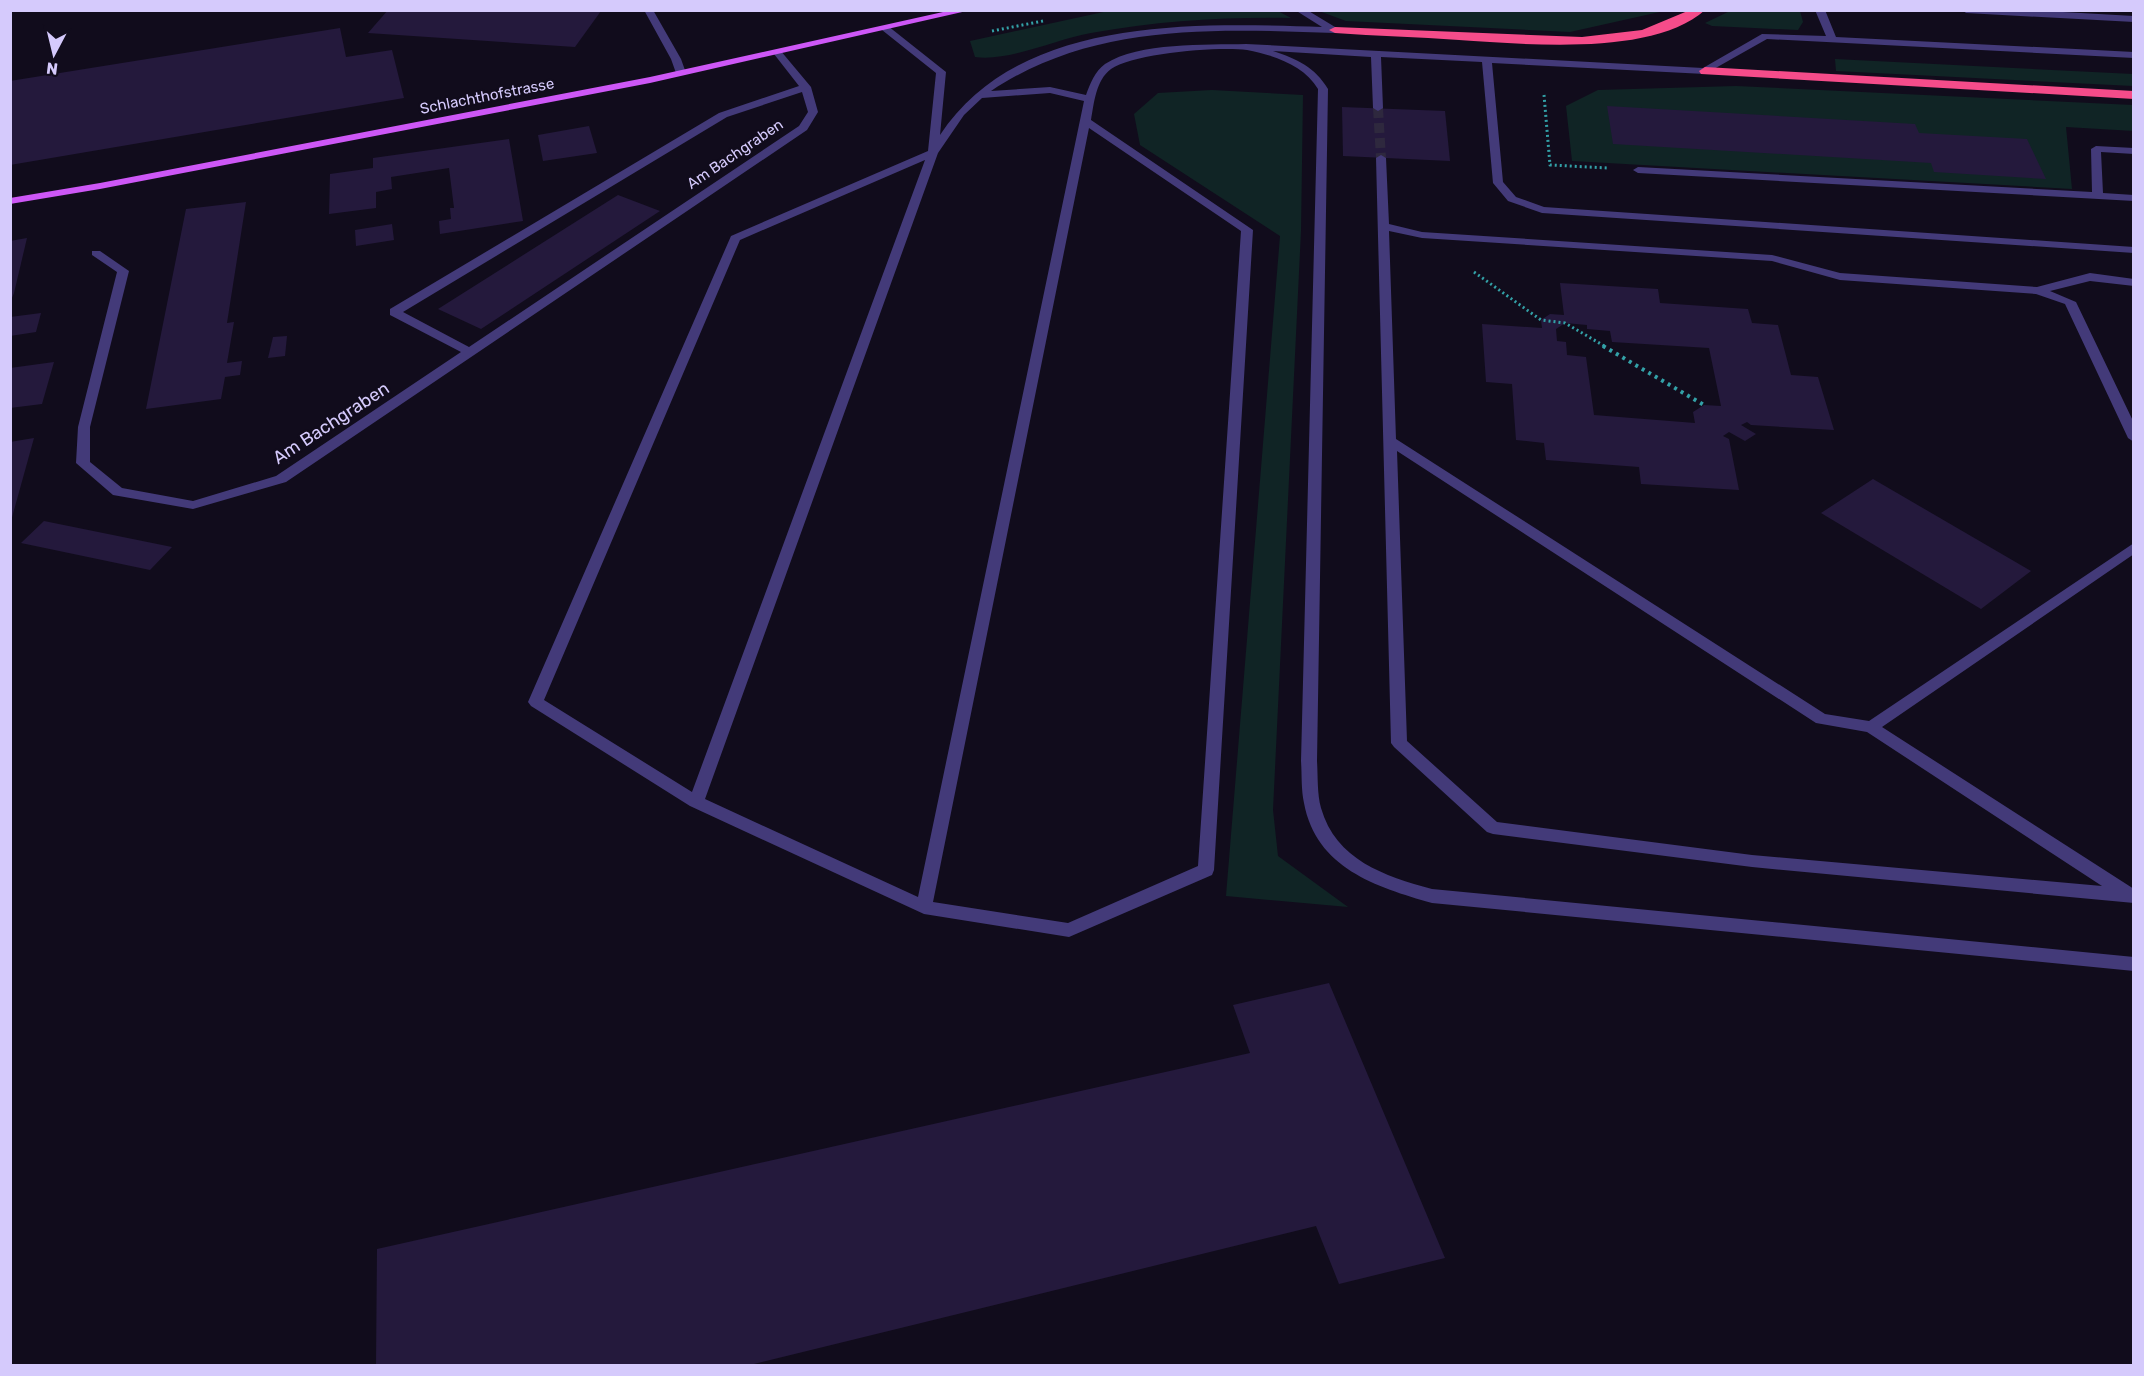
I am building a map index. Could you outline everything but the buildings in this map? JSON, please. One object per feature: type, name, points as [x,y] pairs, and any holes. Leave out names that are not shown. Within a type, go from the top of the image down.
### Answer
[{"type":"highway","points":[[1335,30],[1547,42],[1595,40],[1640,33],[1686,19],[1700,10]]},
{"type":"highway","points":[[1705,71],[2133,94]]},
{"type":"main road","name":"Schlachthofstrasse","points":[[10,201],[100,186],[681,73],[967,10]]},
{"type":"street","points":[[648,10],[676,59],[681,73]]},
{"type":"street","points":[[1299,10],[1335,30]]},
{"type":"street","points":[[1820,10],[1832,39]]},
{"type":"street","points":[[1966,10],[2133,19]]},
{"type":"street","points":[[1086,121],[1246,230],[1206,870],[1069,930],[924,907],[696,802],[536,702],[735,238],[933,153],[965,108],[979,95],[1025,64],[1103,39],[1160,31],[1232,27],[1335,30]]},
{"type":"street","points":[[696,802],[933,153],[941,72],[885,28]]},
{"type":"street","points":[[924,907],[1090,99],[1096,79],[1109,66],[1128,58],[1171,51],[1246,47],[1705,71],[1765,36],[2133,55]]},
{"type":"street","points":[[1246,47],[1288,59],[1319,80],[1323,89],[1309,761],[1313,808],[1325,837],[1342,860],[1386,884],[1432,896],[2133,964]]},
{"type":"street","name":"Am Bachgraben","points":[[96,253],[123,271],[84,427],[83,463],[118,492],[193,505],[280,479],[803,128],[813,112],[806,87],[797,72],[777,52]]},
{"type":"street","points":[[1376,55],[1378,108]]},
{"type":"street","points":[[1486,60],[1498,183],[1512,199],[1542,210],[2133,250]]},
{"type":"street","name":"Am Bachgraben","points":[[469,352],[394,312],[723,115],[806,87]]},
{"type":"street","points":[[979,95],[1050,90],[1090,99]]},
{"type":"street","points":[[2098,196],[2096,149],[2133,151]]},
{"type":"street","points":[[1381,158],[1399,743],[1493,828],[1752,861],[2131,896]]},
{"type":"street","points":[[1638,170],[2133,198]]},
{"type":"street","points":[[1384,225],[1422,235],[1772,258],[1840,276],[2037,291],[2070,303],[2133,438]]},
{"type":"street","points":[[2037,291],[2090,277],[2133,283]]},
{"type":"street","points":[[1391,442],[1821,719],[1871,727],[2131,896]]},
{"type":"street","points":[[1871,727],[2133,547]]},
{"type":"path","points":[[1489,85],[1543,88],[1550,165],[1638,170]]},
{"type":"path","points":[[1458,237],[1459,261],[1541,320],[1565,323],[1704,405]]},
{"type":"green space","points":[[1276,10],[1291,18],[1215,19],[1141,25],[1077,36],[1017,53],[988,58],[975,57],[970,41],[1108,11]]},
{"type":"green space","points":[[1319,11],[1664,11],[1570,32],[1346,21]]},
{"type":"green space","points":[[1730,11],[1800,11],[1803,22],[1798,30],[1712,26],[1705,23]]},
{"type":"green space","points":[[1835,59],[2133,74],[2133,86],[1836,71]]},
{"type":"green space","points":[[1736,86],[2133,105],[2134,131],[2066,127],[2072,189],[1572,161],[1566,106],[1598,90]]},
{"type":"green space","points":[[1212,90],[1303,95],[1301,231],[1273,810],[1278,856],[1348,907],[1226,896],[1280,236],[1140,145],[1134,114],[1158,93]]},
{"type":"tunnel","points":[[1378,108],[1381,158]]}]
